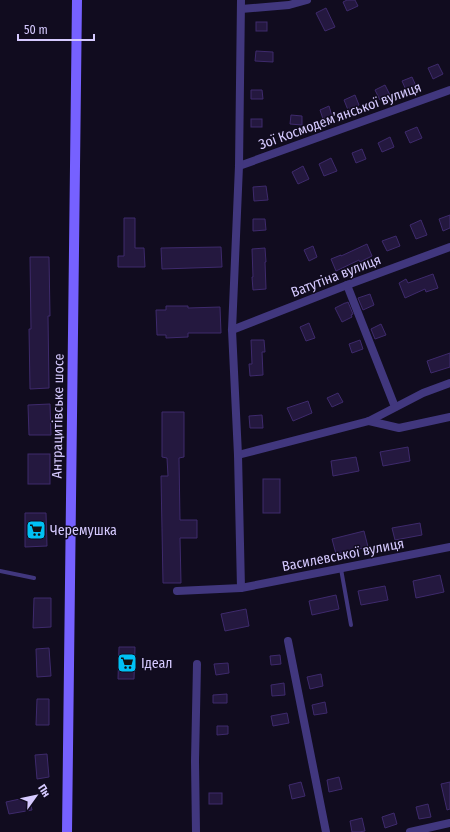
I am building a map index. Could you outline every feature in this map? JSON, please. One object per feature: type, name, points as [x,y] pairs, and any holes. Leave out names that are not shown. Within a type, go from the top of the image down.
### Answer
[{"type":"main road","name":"Антрацитівське шосе","points":[[67,832],[76,0]]},
{"type":"street","points":[[241,0],[239,166],[232,330],[238,455],[241,588]]},
{"type":"street","points":[[241,9],[289,5],[307,0]]},
{"type":"street","name":"Зої Космодем’янської вулиця","points":[[239,166],[450,90]]},
{"type":"street","name":"Ватутіна вулиця","points":[[232,330],[450,247]]},
{"type":"street","points":[[347,285],[395,407]]},
{"type":"street","points":[[238,455],[369,421],[423,392],[450,383]]},
{"type":"street","points":[[369,421],[399,428],[450,417]]},
{"type":"street","name":"Василевської вулиця","points":[[177,591],[241,588],[450,548]]},
{"type":"street","points":[[288,641],[326,832]]},
{"type":"street","points":[[196,832],[195,761],[197,664]]},
{"type":"street","points":[[410,832],[450,823]]},
{"type":"lane","points":[[341,568],[351,625]]},
{"type":"lane","points":[[0,571],[34,578]]},
{"type":"building","points":[[347,0],[355,0],[358,6],[347,11],[343,2]]},
{"type":"building","points":[[326,8],[335,27],[325,31],[316,13]]},
{"type":"building","points":[[256,22],[267,22],[267,31],[256,31]]},
{"type":"building","points":[[256,51],[273,52],[273,62],[255,61]]},
{"type":"building","points":[[438,64],[443,74],[433,79],[428,68]]},
{"type":"building","points":[[412,77],[416,86],[406,90],[402,81]]},
{"type":"building","points":[[385,85],[390,95],[380,100],[375,90]]},
{"type":"building","points":[[251,90],[262,90],[263,99],[251,99]]},
{"type":"building","points":[[355,95],[359,105],[348,110],[344,100]]},
{"type":"building","points":[[329,106],[332,116],[323,119],[320,110]]},
{"type":"building","points":[[291,115],[302,116],[302,125],[290,124]]},
{"type":"building","points":[[251,119],[262,119],[262,127],[251,127]]},
{"type":"building","points":[[417,127],[422,138],[410,143],[405,132]]},
{"type":"building","points":[[390,137],[394,147],[382,152],[378,143]]},
{"type":"building","points":[[362,149],[366,159],[356,163],[352,153]]},
{"type":"building","points":[[331,158],[337,171],[324,176],[319,164]]},
{"type":"building","points":[[303,166],[309,179],[298,184],[292,172]]},
{"type":"building","points":[[266,186],[268,200],[254,201],[253,187]]},
{"type":"building","points":[[450,215],[450,228],[443,231],[439,219]]},
{"type":"building","points":[[124,218],[135,218],[135,248],[144,248],[145,267],[118,267],[118,256],[124,256]]},
{"type":"building","points":[[253,219],[265,219],[266,230],[253,231]]},
{"type":"building","points":[[421,220],[427,235],[416,239],[410,225]]},
{"type":"building","points":[[396,236],[400,246],[387,251],[382,241]]},
{"type":"building","points":[[367,244],[372,256],[360,262],[359,260],[336,271],[331,259]]},
{"type":"building","points":[[313,246],[317,257],[309,261],[304,250]]},
{"type":"building","points":[[221,247],[222,267],[162,269],[161,248]]},
{"type":"building","points":[[265,248],[266,289],[253,290],[252,249]]},
{"type":"building","points":[[30,257],[49,257],[49,388],[30,389]]},
{"type":"building","points":[[433,274],[438,288],[426,292],[425,289],[405,298],[399,283],[406,279],[408,283]]},
{"type":"building","points":[[370,294],[374,305],[363,310],[358,298]]},
{"type":"building","points":[[348,302],[353,314],[351,315],[352,317],[342,322],[335,308]]},
{"type":"building","points":[[166,306],[188,306],[188,308],[220,307],[221,333],[188,333],[188,337],[166,338],[166,335],[157,335],[156,310],[166,310]]},
{"type":"building","points":[[309,323],[315,338],[306,341],[300,327]]},
{"type":"building","points":[[381,324],[386,335],[375,339],[371,329]]},
{"type":"building","points":[[251,340],[264,340],[265,352],[262,352],[263,375],[250,376],[249,364],[252,364]]},
{"type":"building","points":[[360,340],[363,349],[352,353],[349,344]]},
{"type":"building","points":[[450,353],[450,367],[431,373],[427,361]]},
{"type":"building","points":[[338,393],[343,402],[332,407],[327,398]]},
{"type":"building","points":[[308,401],[312,413],[293,421],[287,408]]},
{"type":"building","points":[[50,404],[51,435],[29,435],[28,405]]},
{"type":"building","points":[[162,412],[184,412],[184,457],[179,458],[180,520],[197,520],[197,538],[180,538],[181,583],[163,583],[161,476],[168,476],[167,458],[162,457]]},
{"type":"building","points":[[262,415],[263,428],[250,428],[249,416]]},
{"type":"building","points":[[408,447],[410,461],[383,466],[380,452]]},
{"type":"building","points":[[28,454],[50,454],[50,484],[28,484]]},
{"type":"building","points":[[356,457],[359,471],[333,476],[331,461]]},
{"type":"building","points":[[263,479],[280,479],[280,513],[263,513]]},
{"type":"building","name":"Черемушка","points":[[25,513],[46,513],[47,546],[25,547]]},
{"type":"building","points":[[420,523],[422,535],[395,540],[392,528]]},
{"type":"building","points":[[364,531],[368,547],[336,554],[332,539]]},
{"type":"building","points":[[440,575],[444,592],[416,598],[413,581]]},
{"type":"building","points":[[385,586],[388,600],[361,605],[358,591]]},
{"type":"building","points":[[336,595],[339,609],[312,615],[309,601]]},
{"type":"building","points":[[34,598],[51,598],[51,627],[33,628]]},
{"type":"building","points":[[246,609],[249,626],[225,631],[221,614]]},
{"type":"building","name":"Ідеал","points":[[119,647],[135,647],[134,679],[118,679]]},
{"type":"building","points":[[49,648],[51,676],[37,677],[36,649]]},
{"type":"building","points":[[280,655],[281,664],[271,665],[270,656]]},
{"type":"building","points":[[228,663],[229,673],[216,675],[214,664]]},
{"type":"building","points":[[321,674],[323,686],[310,689],[307,677]]},
{"type":"building","points":[[284,683],[285,695],[272,696],[271,685]]},
{"type":"building","points":[[227,694],[227,703],[213,703],[213,695]]},
{"type":"building","points":[[37,699],[49,699],[49,725],[36,725]]},
{"type":"building","points":[[325,702],[327,713],[314,715],[312,705]]},
{"type":"building","points":[[287,713],[289,723],[273,726],[271,716]]},
{"type":"building","points":[[217,726],[228,726],[228,734],[217,735]]},
{"type":"building","points":[[47,754],[49,777],[37,779],[35,755]]},
{"type":"building","points":[[339,777],[342,789],[329,792],[327,780]]},
{"type":"building","points":[[301,782],[305,796],[292,799],[289,785]]},
{"type":"building","points":[[450,782],[450,809],[447,810],[441,784]]},
{"type":"building","points":[[209,793],[222,793],[222,804],[209,804]]},
{"type":"building","points":[[29,797],[32,810],[9,814],[6,802]]},
{"type":"building","points":[[428,804],[431,817],[419,819],[416,807]]},
{"type":"building","points":[[394,813],[397,824],[385,828],[382,817]]},
{"type":"building","points":[[362,818],[365,831],[352,832],[350,821]]},
{"type":"place","name":"Черемушка","points":[[36,530]]},
{"type":"place","name":"Ідеал","points":[[127,663]]}]
